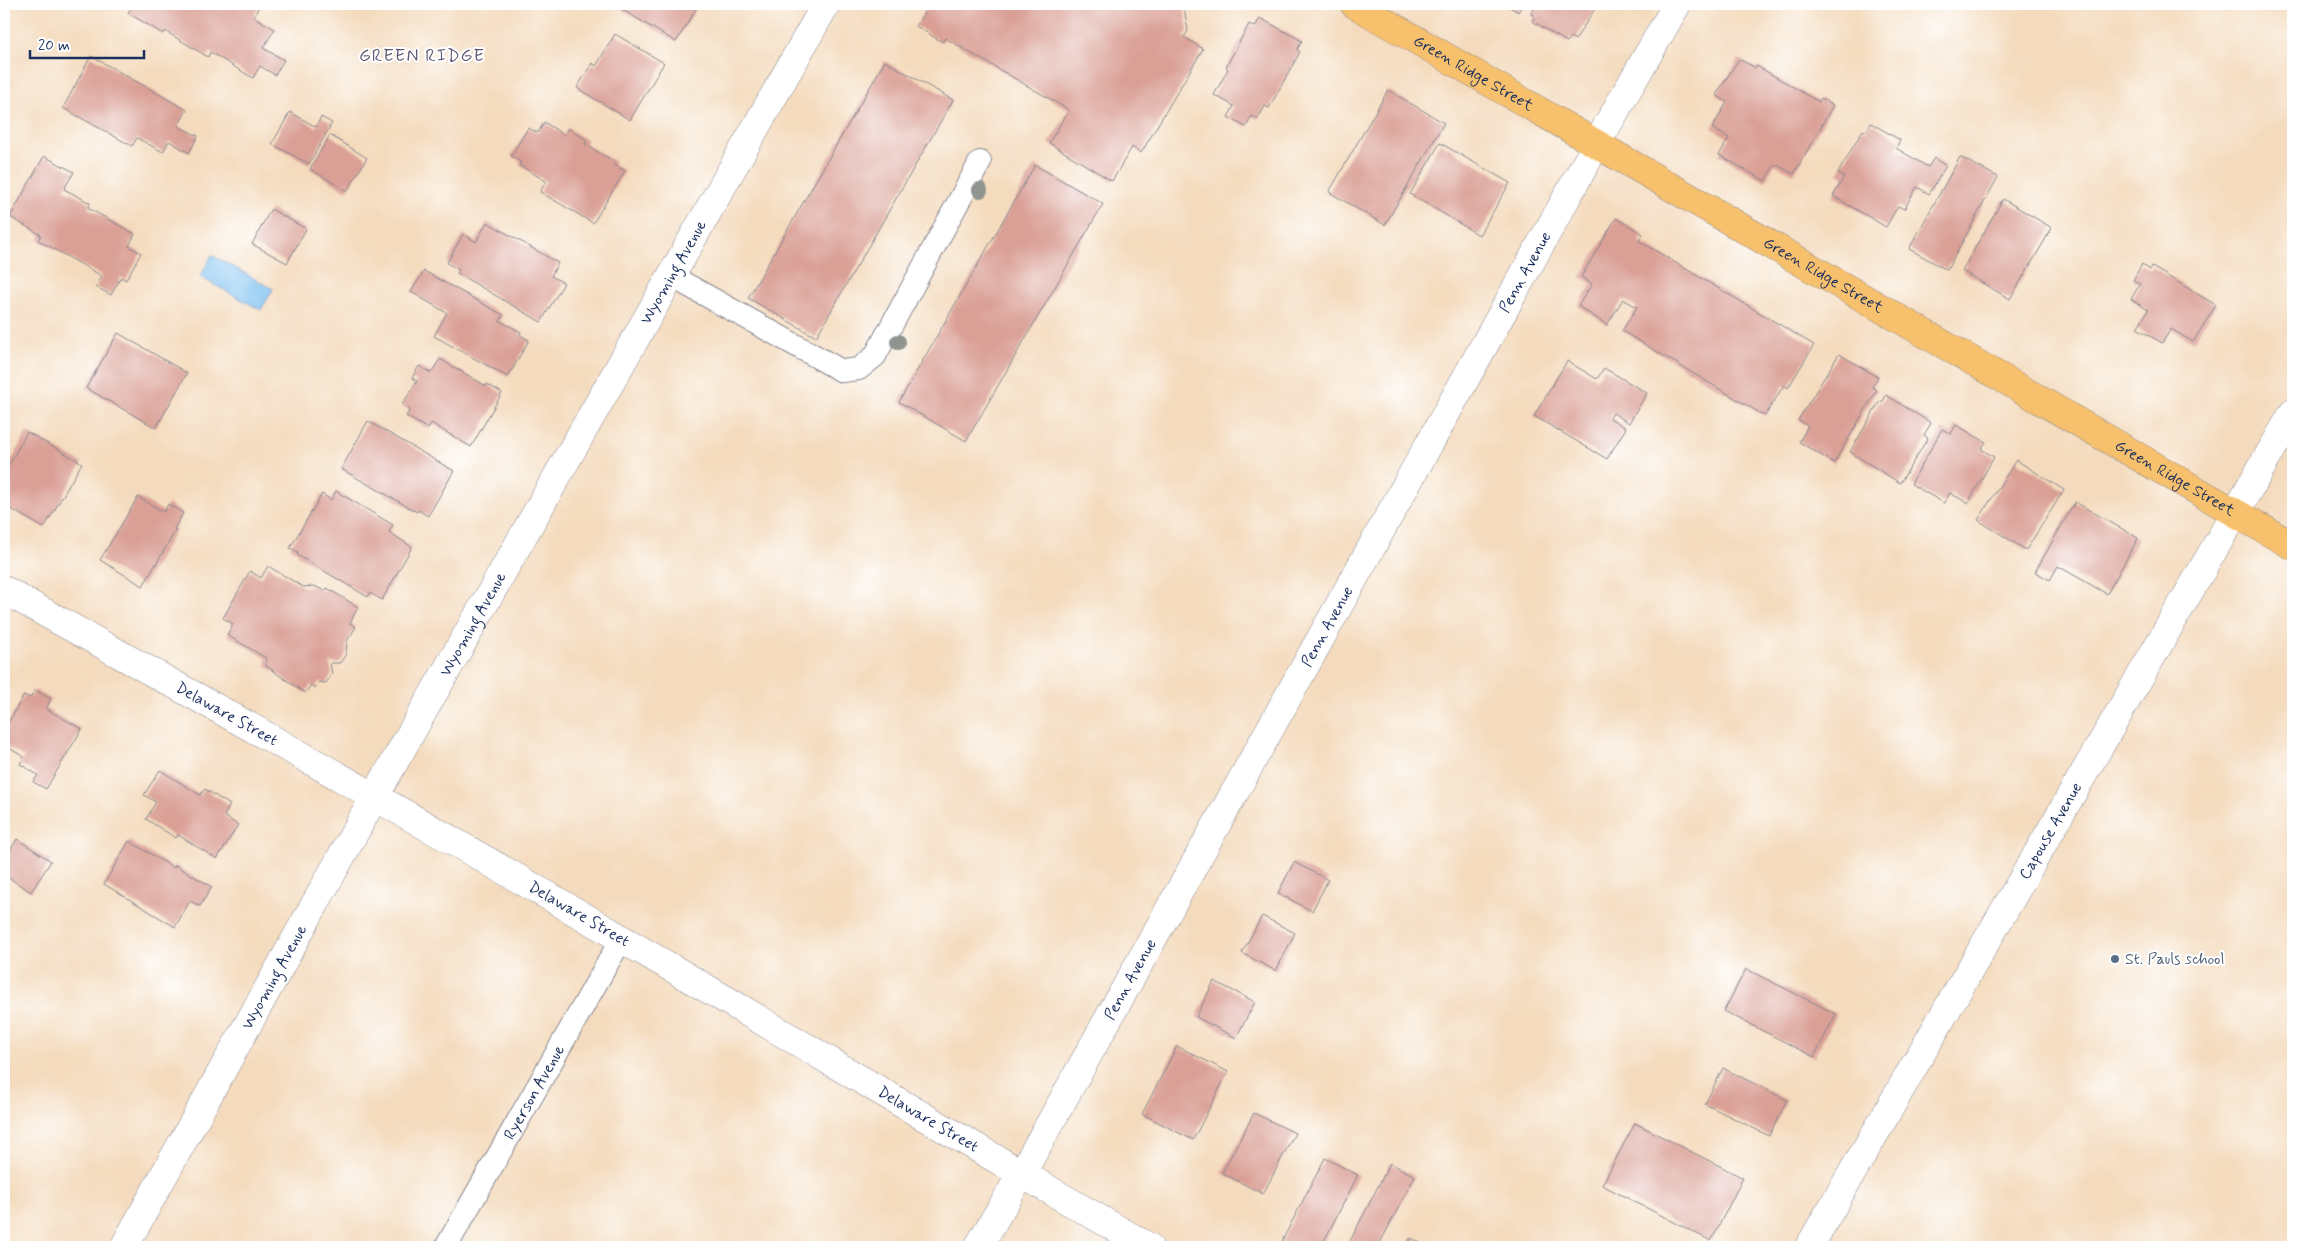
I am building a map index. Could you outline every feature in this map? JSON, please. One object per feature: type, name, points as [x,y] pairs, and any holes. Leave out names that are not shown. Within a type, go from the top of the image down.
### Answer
[{"type":"main road","name":"Green Ridge Street","points":[[1354,4],[2293,546]]},
{"type":"street","name":"Wyoming Avenue","points":[[124,1247],[375,796],[826,4]]},
{"type":"street","name":"Penn Avenue","points":[[978,1247],[1021,1175],[1596,144],[1677,4]]},
{"type":"street","name":"Capouse Avenue","points":[[1808,1247],[2293,413]]},
{"type":"street","name":"Delaware Street","points":[[4,590],[375,796],[622,938],[1021,1175],[1149,1247]]},
{"type":"lane","points":[[671,276],[842,371],[859,368],[875,356],[980,162]]},
{"type":"lane","name":"Ryerson Avenue","points":[[446,1247],[622,938]]},
{"type":"water","points":[[212,255],[273,289],[261,310],[200,277]]},
{"type":"building","points":[[133,4],[250,4],[258,8],[254,17],[275,29],[263,48],[284,60],[275,75],[260,66],[253,78],[210,52],[208,57],[165,31],[163,34],[128,13]]},
{"type":"building","points":[[613,4],[699,4],[676,42]]},
{"type":"building","points":[[929,4],[1179,4],[1184,7],[1188,31],[1184,37],[1203,49],[1141,153],[1132,147],[1112,181],[1049,143],[1069,110],[945,38],[942,42],[916,26]]},
{"type":"building","points":[[1505,4],[1523,4],[1518,12]]},
{"type":"building","points":[[1537,4],[1598,4],[1575,40],[1571,37],[1567,42],[1532,21],[1535,17],[1531,14]]},
{"type":"building","points":[[1260,18],[1302,41],[1297,50],[1300,52],[1269,108],[1265,106],[1258,119],[1252,116],[1246,127],[1228,117],[1234,106],[1214,95],[1228,69],[1226,67],[1249,24],[1255,27]]},
{"type":"building","points":[[615,34],[664,63],[630,120],[577,88],[592,63],[596,66]]},
{"type":"building","points":[[91,56],[187,110],[178,126],[198,136],[189,153],[169,141],[163,152],[137,138],[132,146],[63,108]]},
{"type":"building","points":[[1739,59],[1756,68],[1757,66],[1819,102],[1821,98],[1833,105],[1794,174],[1775,164],[1765,181],[1719,155],[1729,138],[1712,128],[1727,102],[1716,95]]},
{"type":"building","points":[[885,61],[953,100],[816,337],[748,298]]},
{"type":"building","points":[[1388,90],[1444,123],[1385,225],[1329,192]]},
{"type":"building","points":[[290,112],[316,127],[321,117],[332,123],[309,164],[272,144]]},
{"type":"building","points":[[544,122],[564,135],[568,128],[587,140],[585,144],[615,162],[613,164],[625,171],[593,223],[540,192],[546,181],[519,165],[521,162],[511,156],[528,128],[538,133]]},
{"type":"building","points":[[1871,123],[1900,140],[1896,148],[1928,167],[1934,158],[1946,166],[1929,194],[1917,187],[1904,209],[1898,206],[1886,227],[1833,196],[1844,177],[1838,173],[1863,130],[1866,132]]},
{"type":"building","points":[[330,135],[367,158],[347,191],[310,169]]},
{"type":"building","points":[[1440,143],[1510,183],[1479,235],[1410,194]]},
{"type":"building","points":[[44,156],[74,172],[64,189],[90,203],[88,208],[135,234],[129,246],[141,253],[126,280],[121,277],[111,295],[96,287],[102,276],[38,240],[41,235],[10,217]]},
{"type":"building","points":[[1960,157],[1998,177],[1947,270],[1909,249]]},
{"type":"building","points":[[1035,165],[1103,204],[966,441],[899,402]]},
{"type":"building","points":[[2003,199],[2052,228],[2010,299],[1962,271]]},
{"type":"building","points":[[271,209],[306,229],[287,263],[252,244]]},
{"type":"building","points":[[1616,218],[1643,234],[1639,241],[1814,345],[1788,388],[1784,385],[1765,416],[1622,331],[1637,307],[1623,299],[1607,325],[1578,306],[1592,284],[1581,277]]},
{"type":"building","points":[[487,222],[558,263],[551,276],[564,283],[541,322],[457,273],[459,270],[447,263],[463,234],[476,242]]},
{"type":"building","points":[[2142,264],[2150,270],[2152,267],[2216,305],[2193,342],[2171,329],[2162,343],[2137,328],[2148,310],[2131,299],[2140,284],[2133,280]]},
{"type":"building","points":[[424,271],[503,315],[500,321],[521,332],[520,335],[529,340],[508,377],[434,336],[447,313],[411,292]]},
{"type":"building","points":[[118,333],[187,373],[156,428],[86,388]]},
{"type":"building","points":[[1839,354],[1878,377],[1872,387],[1877,390],[1834,463],[1799,442],[1808,426],[1798,420]]},
{"type":"building","points":[[440,359],[486,386],[487,384],[502,393],[471,447],[431,423],[428,429],[406,416],[410,410],[402,405],[417,381],[412,378],[419,366],[431,373]]},
{"type":"building","points":[[1567,361],[1597,379],[1604,368],[1647,393],[1629,423],[1613,413],[1610,418],[1626,428],[1607,459],[1534,416]]},
{"type":"building","points":[[1886,395],[1931,423],[1924,435],[1928,438],[1900,483],[1850,452],[1880,401],[1882,403]]},
{"type":"building","points":[[368,421],[454,471],[428,516],[418,510],[417,512],[341,469]]},
{"type":"building","points":[[1956,425],[1986,442],[1981,449],[1994,457],[1968,503],[1950,493],[1944,503],[1911,484],[1942,429],[1951,434]]},
{"type":"building","points":[[27,432],[82,463],[44,528],[4,505],[4,474]]},
{"type":"building","points":[[2016,460],[2064,490],[2026,550],[1978,520]]},
{"type":"building","points":[[336,491],[393,525],[389,532],[412,547],[382,600],[370,593],[368,597],[297,555],[298,552],[290,548],[322,494],[331,500]]},
{"type":"building","points":[[138,497],[164,512],[168,504],[183,513],[174,529],[176,530],[143,586],[100,560]]},
{"type":"building","points":[[2075,502],[2138,538],[2107,594],[2058,566],[2050,580],[2035,572]]},
{"type":"building","points":[[268,566],[303,587],[314,586],[325,591],[327,588],[358,607],[350,623],[356,627],[347,641],[346,654],[340,663],[330,663],[332,674],[326,683],[319,682],[315,688],[311,685],[305,693],[266,666],[266,658],[227,635],[233,624],[223,618],[250,571],[261,578]]},
{"type":"building","points":[[35,690],[51,699],[46,709],[82,729],[46,789],[33,782],[38,775],[20,764],[24,757],[4,745],[4,730],[24,695],[30,698]]},
{"type":"building","points":[[160,770],[200,795],[205,789],[230,805],[224,816],[238,825],[217,859],[178,835],[176,838],[146,819],[156,802],[144,795]]},
{"type":"building","points":[[17,839],[51,861],[31,892],[4,875],[4,861]]},
{"type":"building","points":[[129,841],[174,868],[175,865],[212,887],[200,906],[190,901],[175,927],[104,884]]},
{"type":"building","points":[[1294,862],[1328,880],[1312,911],[1278,893]]},
{"type":"building","points":[[1262,916],[1295,933],[1276,971],[1242,953]]},
{"type":"building","points":[[1746,969],[1836,1014],[1814,1057],[1724,1011]]},
{"type":"building","points":[[1214,981],[1255,1002],[1236,1038],[1196,1017]]},
{"type":"building","points":[[1177,1046],[1228,1072],[1193,1140],[1142,1114]]},
{"type":"building","points":[[1723,1068],[1787,1100],[1769,1136],[1705,1104]]},
{"type":"building","points":[[1254,1113],[1295,1133],[1263,1194],[1222,1173]]},
{"type":"building","points":[[1635,1123],[1743,1178],[1711,1241],[1602,1185]]},
{"type":"building","points":[[1325,1158],[1358,1175],[1321,1247],[1295,1247],[1282,1241]]},
{"type":"building","points":[[1390,1163],[1415,1176],[1378,1247],[1347,1247]]},
{"type":"building","points":[[1411,1238],[1429,1247],[1406,1247]]},
{"type":"place","name":"St. Pauls school","points":[[2115,959]]},
{"type":"district","name":"GREEN RIDGE","points":[[422,56]]}]
